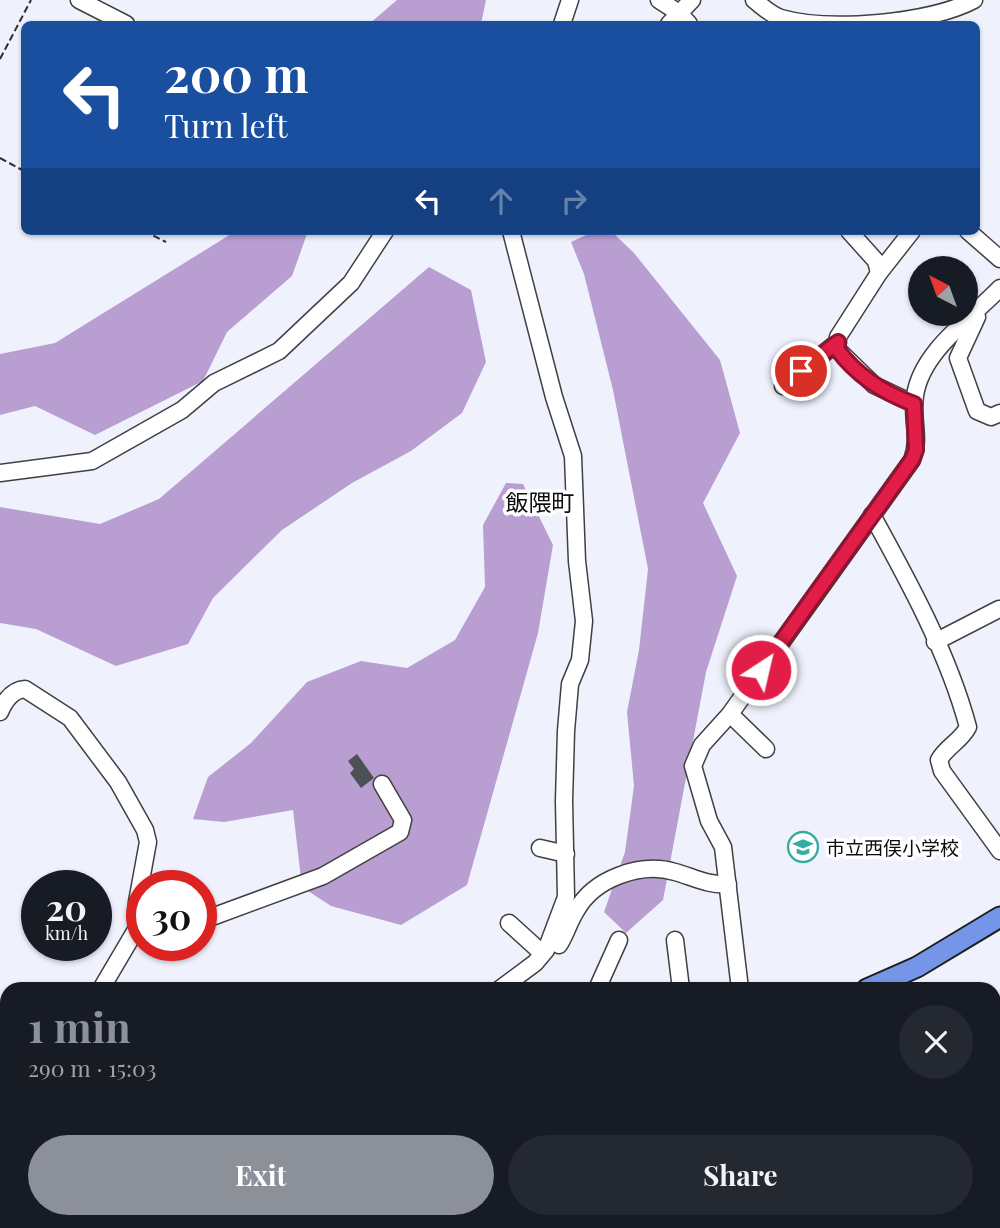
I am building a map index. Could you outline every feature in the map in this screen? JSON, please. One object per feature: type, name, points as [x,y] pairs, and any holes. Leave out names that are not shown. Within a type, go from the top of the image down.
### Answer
[{"type":"main road","points":[[883,982],[916,967],[1000,916]]},
{"type":"street","points":[[79,0],[120,21]]},
{"type":"street","points":[[563,21],[570,0]]},
{"type":"street","points":[[659,0],[679,21],[692,0]]},
{"type":"street","points":[[754,0],[780,18],[809,21]]},
{"type":"street","points":[[878,21],[932,17],[974,0]]},
{"type":"street","points":[[0,473],[92,461],[182,410],[214,383],[279,351],[351,282],[369,250],[382,235]]},
{"type":"street","points":[[508,982],[544,952],[555,934],[566,897],[566,731],[570,684],[580,660],[584,621],[577,561],[576,477],[573,456],[554,397],[512,235]]},
{"type":"street","points":[[853,235],[876,261],[879,273]]},
{"type":"street","points":[[909,235],[856,305],[837,349],[874,385],[914,404]]},
{"type":"street","points":[[972,235],[1000,260]]},
{"type":"street","points":[[739,982],[723,847],[709,821],[693,766],[702,745],[730,714],[916,450],[914,404],[919,377],[934,354],[1000,288]]},
{"type":"street","points":[[980,309],[958,358],[976,411],[991,417],[1000,413]]},
{"type":"street","points":[[783,386],[838,342]]},
{"type":"street","points":[[872,515],[908,581],[961,700],[968,727],[963,737],[944,751],[939,760],[943,771],[1000,851]]},
{"type":"street","points":[[935,642],[999,609]]},
{"type":"street","points":[[0,712],[5,700],[18,689],[25,689],[70,718],[140,817],[148,842],[143,870]]},
{"type":"street","points":[[730,714],[766,749]]},
{"type":"street","points":[[217,915],[323,876],[400,832],[403,820],[382,784]]},
{"type":"street","points":[[540,848],[566,854]]},
{"type":"street","points":[[509,923],[544,952],[556,950],[584,899],[613,879],[639,870],[656,868],[715,885],[727,884]]},
{"type":"street","points":[[600,982],[619,940]]},
{"type":"street","points":[[676,940],[680,982]]},
{"type":"street","points":[[106,982],[126,956]]},
{"type":"path","points":[[0,59],[32,0]]},
{"type":"path","points":[[0,159],[21,170]]},
{"type":"path","points":[[152,235],[166,242]]},
{"type":"shaded area","points":[[397,0],[486,0],[482,21],[372,21]]},
{"type":"shaded area","points":[[230,235],[307,235],[292,276],[227,332],[203,381],[95,435],[35,406],[0,415],[0,354],[55,343]]},
{"type":"shaded area","points":[[586,235],[615,235],[634,253],[720,360],[740,433],[703,503],[737,576],[706,672],[663,900],[626,933],[604,912],[625,852],[634,786],[627,712],[639,650],[648,569],[613,390],[584,274],[571,242]]},
{"type":"shaded area","points":[[429,267],[471,290],[486,362],[462,413],[411,451],[352,483],[282,530],[213,598],[188,644],[116,666],[36,629],[0,623],[0,507],[100,524],[159,499]]},
{"type":"shaded area","points":[[506,483],[523,484],[553,545],[538,633],[467,885],[401,925],[331,906],[302,887],[293,810],[224,822],[193,819],[208,777],[251,743],[307,682],[361,661],[407,668],[455,640],[485,587],[483,525]]},
{"type":"building","points":[[357,754],[374,778],[361,788],[350,773],[354,769],[348,761]]},
{"type":"place","name":"市立西俣小学校","points":[[803,847]]},
{"type":"district","name":"飯隈町","points":[[540,501]]},
{"type":"route","points":[[761,670],[912,460],[916,450],[914,404],[894,397],[874,385],[843,357],[837,349],[838,342],[801,371]]}]
